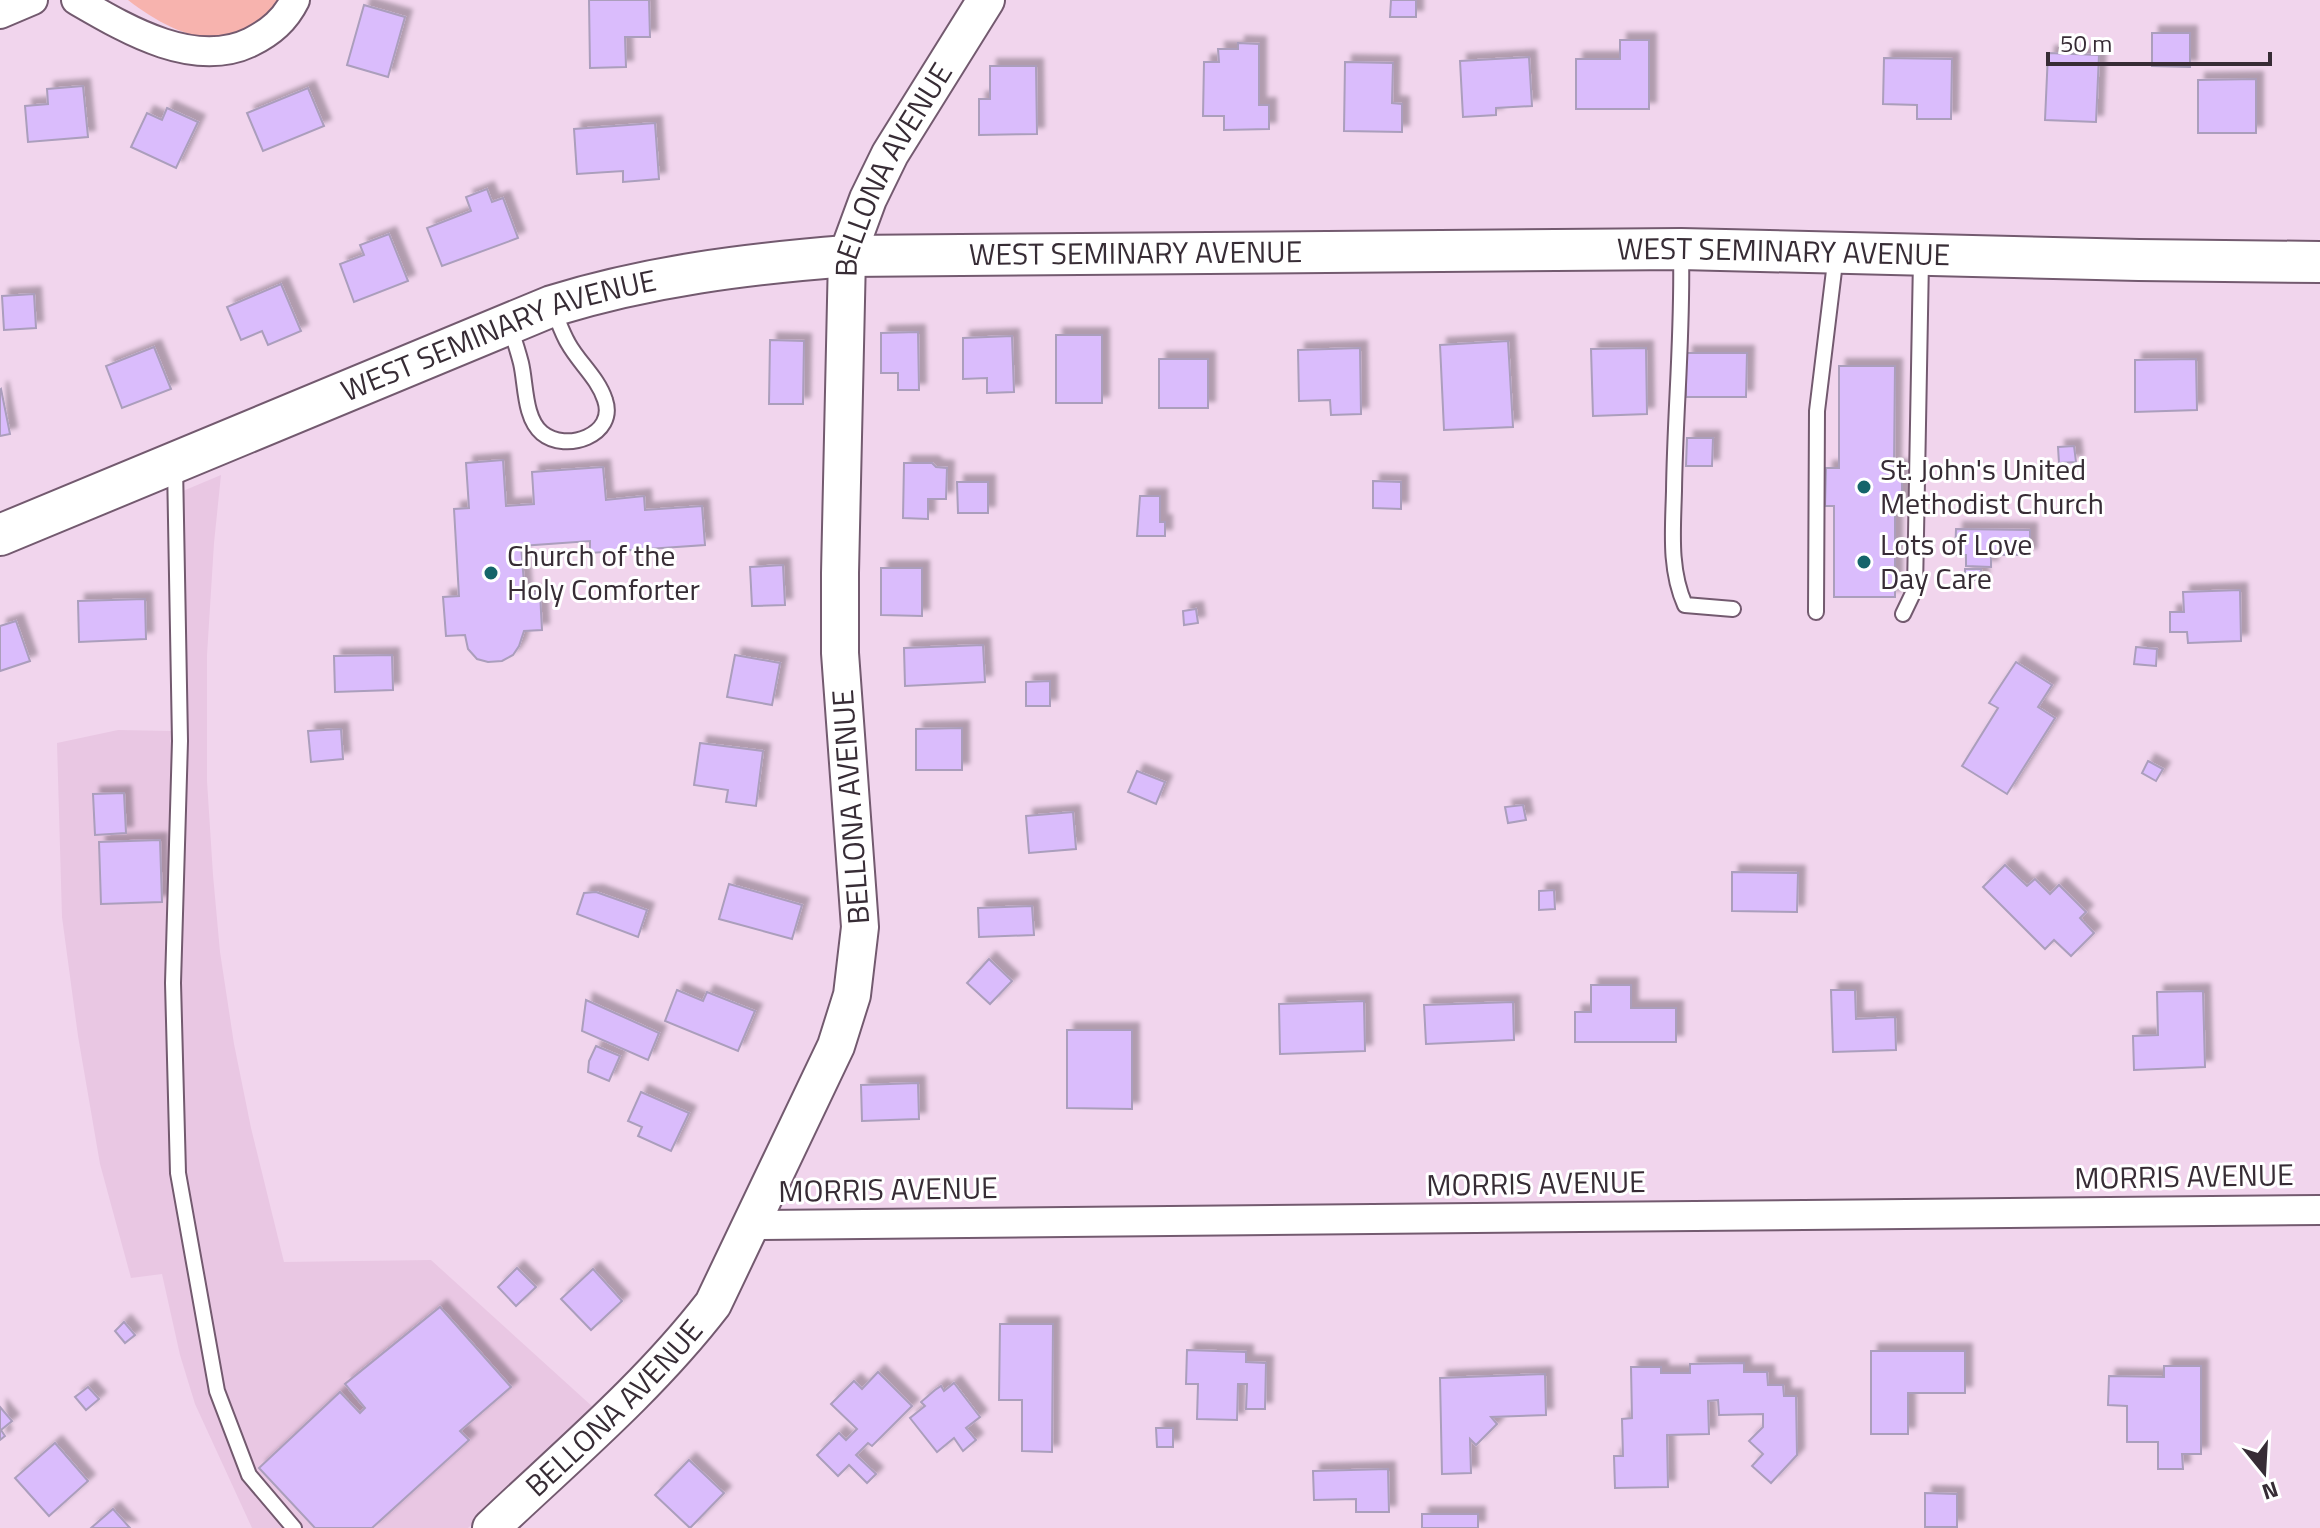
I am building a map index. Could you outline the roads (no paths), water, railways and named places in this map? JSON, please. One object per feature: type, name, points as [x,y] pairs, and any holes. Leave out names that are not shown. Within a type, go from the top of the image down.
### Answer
[{"type":"main road","name":"WEST SEMINARY AVENUE","points":[[0,535],[552,306],[605,290],[699,271],[847,256],[1681,249],[2320,262]]},
{"type":"street","points":[[0,14],[33,0]]},
{"type":"street","points":[[76,0],[163,43],[186,51],[212,53],[240,47],[268,34],[288,15],[295,0]]},
{"type":"street","name":"BELLONA AVENUE","points":[[491,1528],[685,1341],[713,1304],[836,1046],[852,995],[858,960],[858,888],[840,653],[847,256],[868,199],[890,154],[943,64],[986,0]]},
{"type":"street","name":"MORRIS AVENUE","points":[[752,1225],[2320,1210]]},
{"type":"lane","points":[[1681,249],[1673,559],[1678,588],[1685,605],[1733,609]]},
{"type":"lane","points":[[1816,612],[1817,411],[1836,253]]},
{"type":"lane","points":[[1903,614],[1915,589],[1921,255]]},
{"type":"lane","points":[[509,323],[520,359],[531,417],[542,433],[560,441],[582,440],[598,431],[607,416],[606,402],[597,383],[568,343],[552,306]]},
{"type":"lane","points":[[175,464],[180,741],[173,983],[178,1173],[217,1391],[249,1475],[294,1528]]},
{"type":"place","name":"St. John's United Methodist Church","points":[[1864,487]]},
{"type":"place","name":"Lots of Love Day Care","points":[[1864,562]]},
{"type":"place","name":"Church of the Holy Comforter","points":[[491,573]]}]
